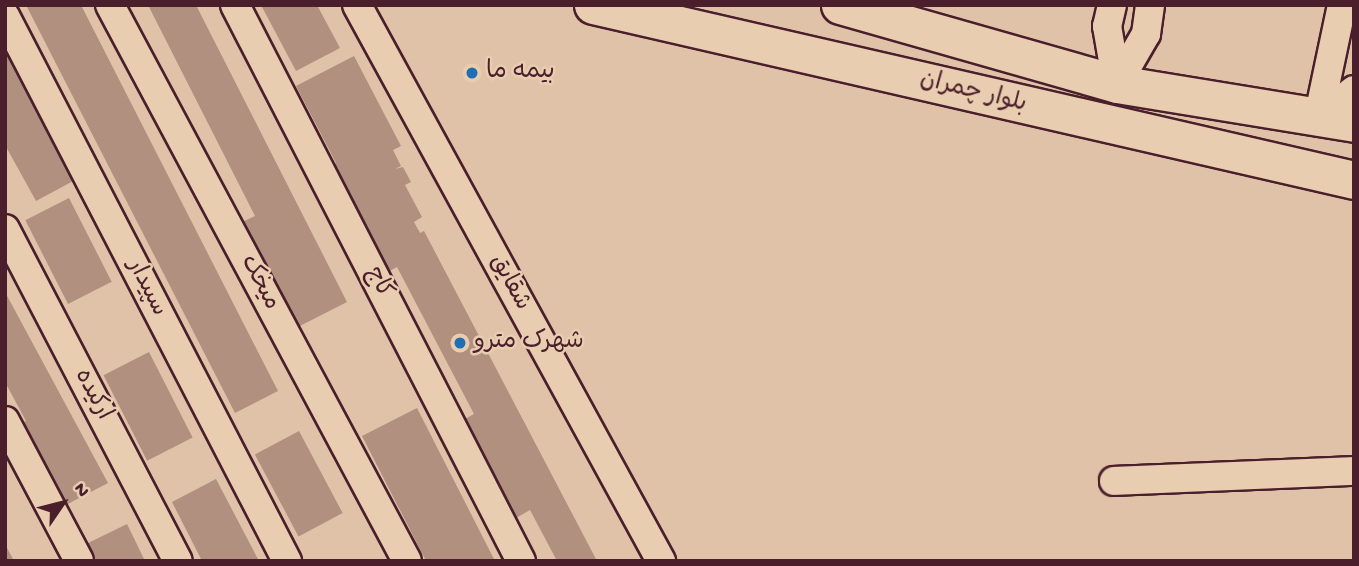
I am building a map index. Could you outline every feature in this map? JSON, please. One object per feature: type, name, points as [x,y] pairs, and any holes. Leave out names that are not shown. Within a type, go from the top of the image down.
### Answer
[{"type":"main road","name":"بلوار چمران","points":[[593,5],[718,20],[1118,129],[1354,180]]},
{"type":"main road","name":"بلوار چمران","points":[[840,5],[899,11],[1117,84],[1354,123]]},
{"type":"street","name":"میخک","points":[[110,5],[407,561]]},
{"type":"street","name":"کاج","points":[[235,5],[521,561]]},
{"type":"street","name":"شقایق","points":[[358,5],[661,561]]},
{"type":"street","points":[[1112,5],[1107,26],[1117,84]]},
{"type":"street","points":[[1117,84],[1146,34],[1150,5]]},
{"type":"street","points":[[1318,119],[1342,5]]},
{"type":"street","name":"سپیدار","points":[[5,16],[287,561]]},
{"type":"street","points":[[1318,119],[1354,90]]},
{"type":"street","name":"ارکیده","points":[[5,229],[178,561]]},
{"type":"street","points":[[5,422],[79,561]]},
{"type":"street","points":[[1114,481],[1354,471]]},
{"type":"building","points":[[81,5],[278,391],[235,413],[27,7]]},
{"type":"building","points":[[148,5],[196,5],[347,302],[294,329],[240,223],[255,216]]},
{"type":"building","points":[[261,5],[317,5],[340,48],[296,71]]},
{"type":"building","points":[[5,51],[75,180],[36,201],[5,145]]},
{"type":"building","name":"شهرک مترو","points":[[354,56],[401,146],[393,150],[401,166],[395,169],[403,167],[411,182],[405,185],[422,217],[414,222],[420,233],[424,231],[597,561],[557,561],[530,510],[516,518],[465,419],[474,414],[397,267],[386,273],[330,166],[336,163],[296,86]]},
{"type":"building","points":[[69,198],[112,282],[68,304],[25,220]]},
{"type":"building","points":[[5,292],[108,483],[62,507],[18,425],[26,421],[5,382]]},
{"type":"building","points":[[149,352],[193,438],[147,461],[104,375]]},
{"type":"building","points":[[417,408],[495,561],[426,561],[362,436]]},
{"type":"building","points":[[299,431],[343,513],[299,537],[255,454]]},
{"type":"building","points":[[216,479],[259,561],[202,561],[172,502]]},
{"type":"building","points":[[127,524],[145,561],[92,561],[84,545]]},
{"type":"building","points":[[5,544],[14,561],[5,561]]},
{"type":"place","name":"بیمه ما","points":[[472,73]]},
{"type":"place","name":"شهرک مترو","points":[[460,343]]}]
